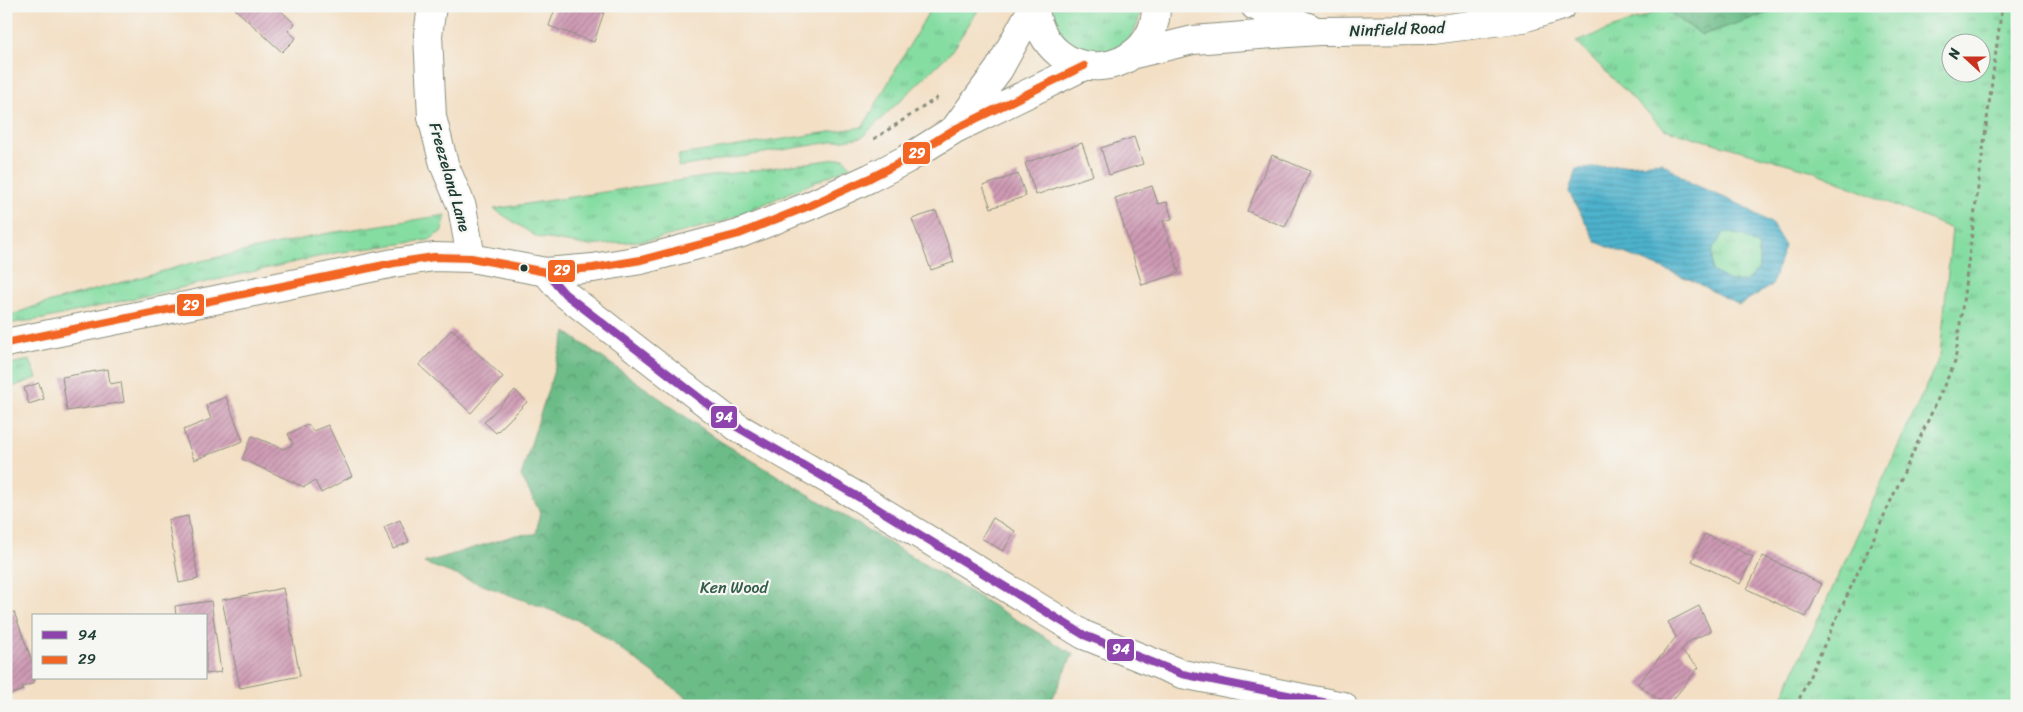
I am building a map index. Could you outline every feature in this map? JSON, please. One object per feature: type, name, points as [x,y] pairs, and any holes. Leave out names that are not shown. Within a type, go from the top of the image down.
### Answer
[{"type":"main road","name":"Freezeland Lane","points":[[432,6],[428,35],[432,117],[444,164],[462,207],[471,258]]},
{"type":"main road","points":[[1034,6],[1037,25],[1045,41],[1056,53],[1069,61],[1084,66]]},
{"type":"main road","points":[[955,129],[999,69],[1034,6]]},
{"type":"main road","points":[[1131,55],[1144,43],[1152,27],[1156,6]]},
{"type":"main road","name":"Ninfield Road","points":[[1255,6],[1319,31]]},
{"type":"main road","name":"Ninfield Road","points":[[1084,66],[1100,66],[1115,63],[1131,55],[1193,40],[1319,31],[1433,30],[1523,18],[1562,6]]},
{"type":"main road","points":[[6,343],[394,263],[434,257],[471,258],[546,272],[593,268],[641,260],[739,234],[809,206],[870,178],[907,159],[955,129],[1084,66]]},
{"type":"main road","points":[[546,272],[565,294],[737,427],[860,498],[1084,635],[1182,674],[1343,706]]},
{"type":"path","points":[[1796,706],[1955,362],[2002,6]]},
{"type":"path","points":[[866,144],[944,93]]},
{"type":"green space","points":[[932,6],[981,6],[950,53],[862,137],[678,167],[679,155],[863,127]]},
{"type":"green space","points":[[1049,6],[1141,6],[1142,8],[1136,27],[1130,37],[1121,45],[1111,50],[1089,52],[1078,49],[1060,35],[1054,25]]},
{"type":"green space","points":[[1671,6],[1788,6],[1702,35],[1664,9]]},
{"type":"green space","points":[[1788,6],[2017,6],[2017,706],[1778,706],[1940,356],[1952,229],[1810,170],[1664,129],[1576,42],[1664,9],[1702,35]]},
{"type":"green space","points":[[844,158],[850,167],[722,222],[656,239],[590,246],[537,237],[494,209],[676,181]]},
{"type":"green space","points":[[446,215],[442,231],[429,240],[335,253],[43,319],[6,324],[6,317],[33,307],[192,263],[329,233]]},
{"type":"green space","points":[[1725,232],[1744,236],[1759,247],[1759,269],[1745,282],[1729,281],[1712,271],[1713,248]]},
{"type":"green space","name":"Ken Wood","points":[[566,332],[720,441],[1073,654],[1049,706],[698,706],[585,623],[424,563],[516,535],[536,534],[540,512],[521,476]]},
{"type":"green space","points":[[30,360],[37,378],[6,389],[6,365]]},
{"type":"water","points":[[1662,162],[1691,183],[1743,206],[1771,223],[1785,246],[1772,285],[1739,305],[1691,280],[1596,242],[1569,192],[1576,169]],"holes":[[[1725,232],[1744,236],[1759,247],[1759,269],[1745,282],[1729,281],[1712,271],[1713,248]]]},
{"type":"building","points":[[237,6],[276,6],[295,24],[288,31],[296,38],[282,52],[235,9]]},
{"type":"building","points":[[556,6],[606,6],[594,42],[549,26]]},
{"type":"building","points":[[1134,137],[1143,164],[1109,175],[1101,148]]},
{"type":"building","points":[[1082,143],[1093,175],[1036,195],[1025,163]]},
{"type":"building","points":[[1272,155],[1310,171],[1285,227],[1247,211]]},
{"type":"building","points":[[1018,174],[1026,196],[991,208],[983,186]]},
{"type":"building","points":[[1152,186],[1158,204],[1167,202],[1172,219],[1163,221],[1179,273],[1142,285],[1115,198]]},
{"type":"building","points":[[936,211],[954,262],[931,270],[912,219]]},
{"type":"building","points":[[452,329],[503,377],[471,413],[419,365]]},
{"type":"building","points":[[108,369],[110,384],[121,382],[124,402],[67,411],[62,377]]},
{"type":"building","points":[[39,383],[44,399],[29,404],[24,388]]},
{"type":"building","points":[[515,390],[527,402],[496,433],[484,422]]},
{"type":"building","points":[[226,397],[243,441],[194,460],[183,430],[211,419],[206,405]]},
{"type":"building","points":[[308,424],[313,431],[328,425],[352,476],[321,493],[315,481],[304,487],[242,459],[252,436],[284,449],[293,444],[288,434]]},
{"type":"building","points":[[188,516],[198,579],[179,583],[168,520]]},
{"type":"building","points":[[993,518],[1015,531],[1003,551],[981,538]]},
{"type":"building","points":[[400,520],[409,542],[393,549],[384,527]]},
{"type":"building","points":[[1705,534],[1753,557],[1740,584],[1692,561]]},
{"type":"building","points":[[1763,556],[1822,584],[1806,617],[1747,589]]},
{"type":"building","points":[[283,588],[300,676],[240,688],[222,600]]},
{"type":"building","points":[[211,601],[221,672],[208,674],[208,614],[176,614],[175,606]]},
{"type":"building","points":[[1699,606],[1711,631],[1690,641],[1681,651],[1699,667],[1668,706],[1666,706],[1638,684],[1676,637],[1668,622]]},
{"type":"building","points":[[14,612],[32,661],[32,680],[34,683],[22,687],[23,690],[6,696],[6,615]]},
{"type":"transit line","name":"29","points":[[6,343],[394,263],[434,257],[471,258],[546,272],[593,268],[641,260],[739,234],[809,206],[870,178],[907,159],[955,129],[1084,66]]},
{"type":"transit line","name":"94","points":[[546,272],[565,294],[737,427],[860,498],[1084,635],[1182,674],[1343,706]]}]
